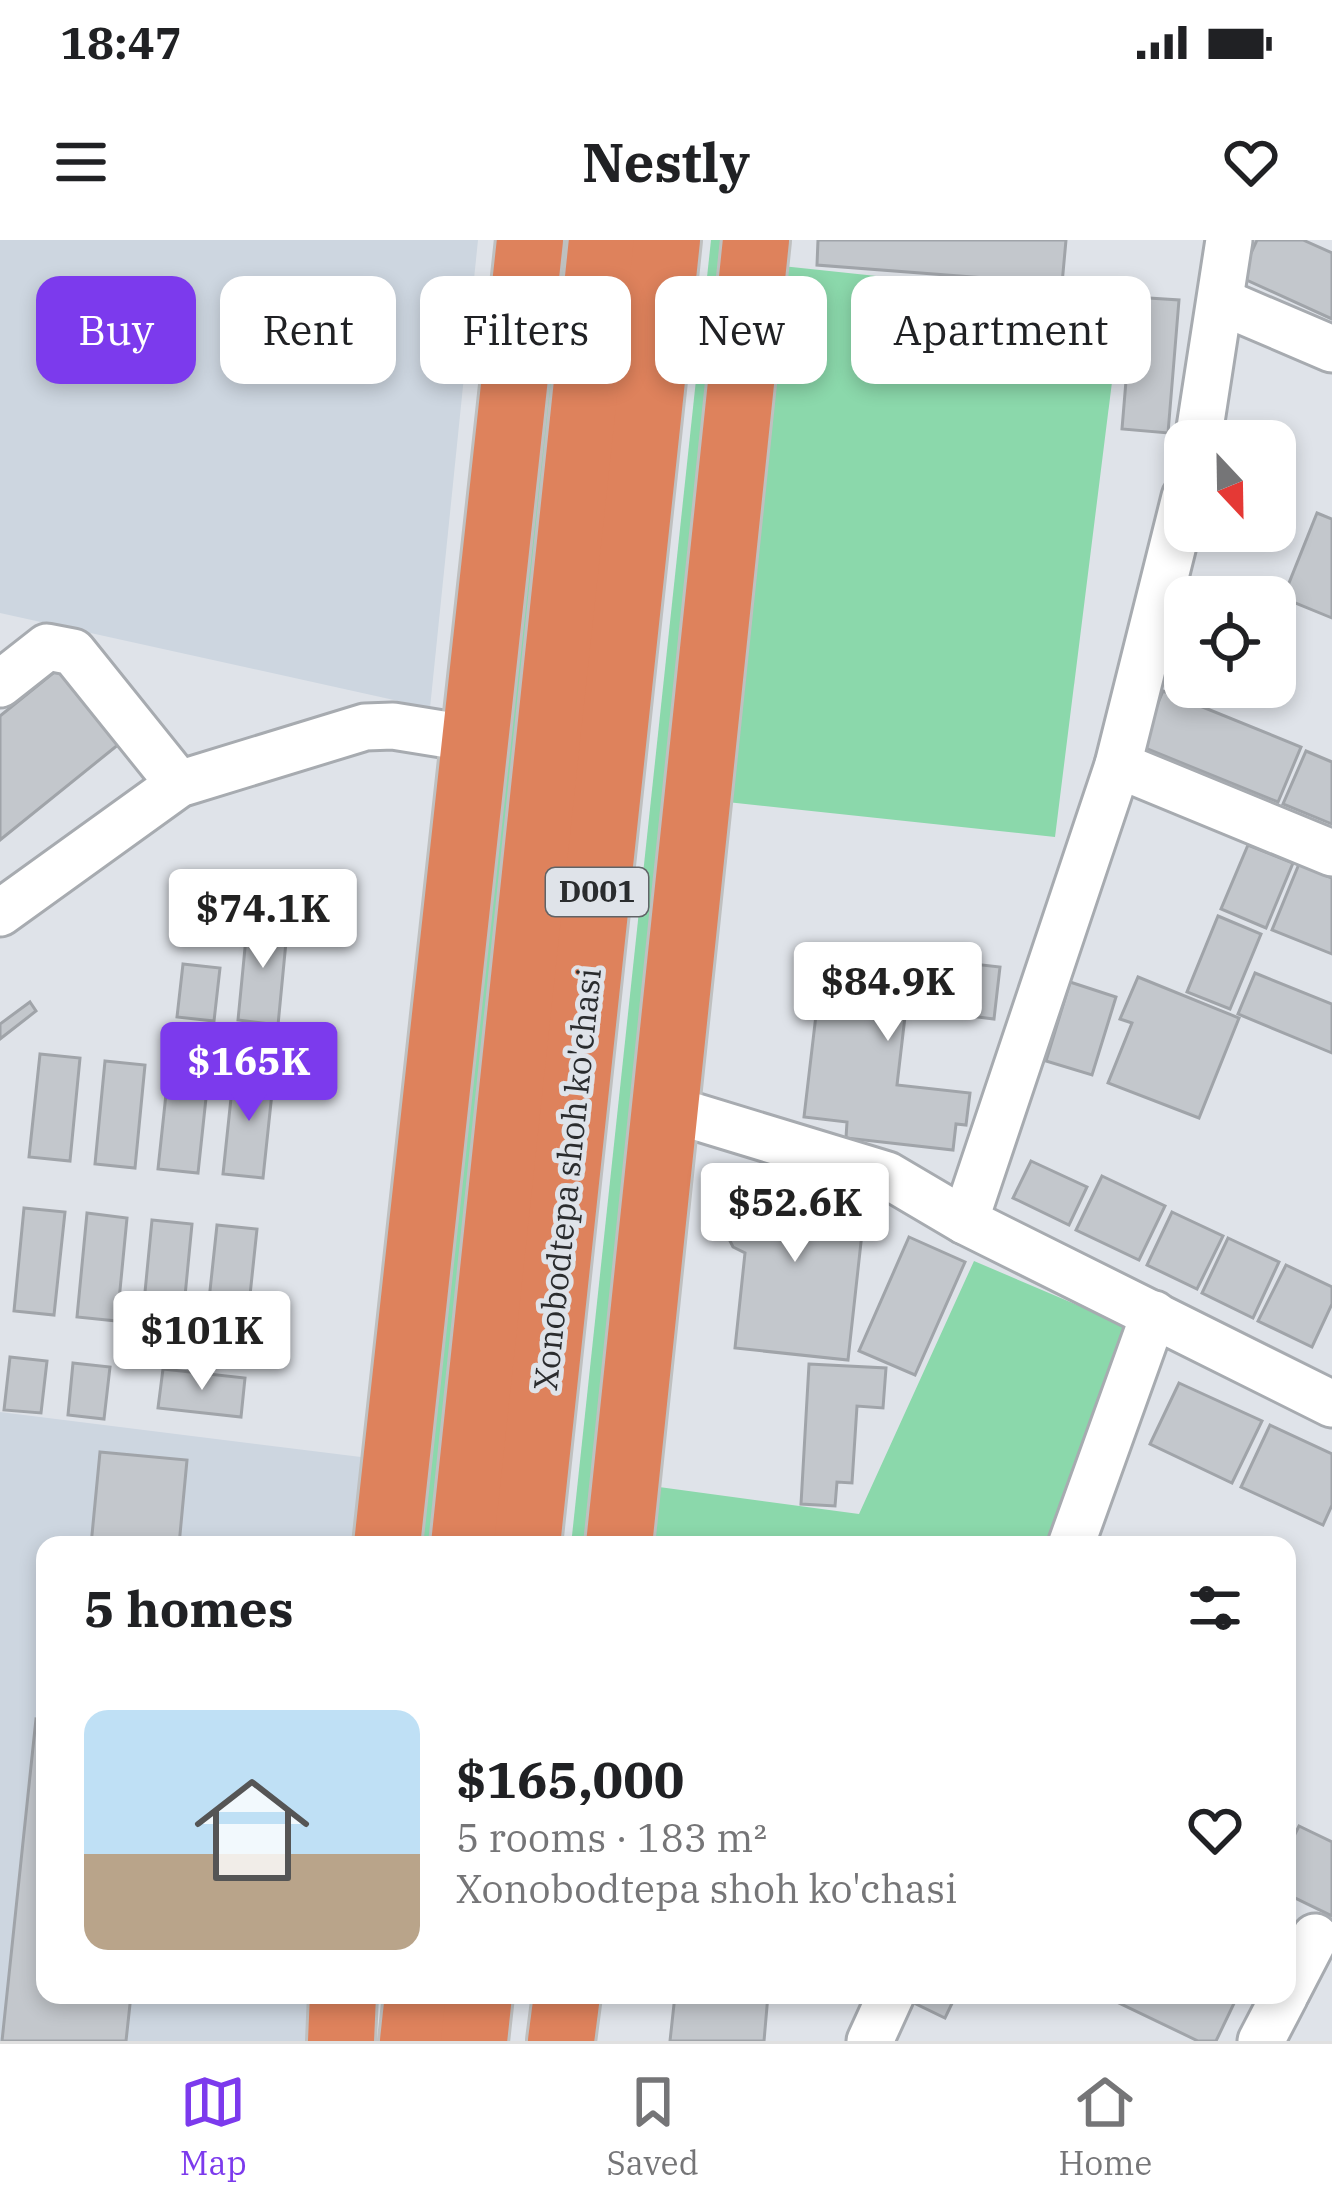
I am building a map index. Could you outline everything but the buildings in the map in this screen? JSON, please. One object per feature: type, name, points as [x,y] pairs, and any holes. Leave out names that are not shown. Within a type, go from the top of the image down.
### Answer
[{"type":"highway","points":[[388,1536],[530,240]]},
{"type":"highway","name":"Xonobodtepa shoh ko'chasi","points":[[465,1536],[602,240]]},
{"type":"highway","name":"Xonobodtepa shoh ko'chasi","points":[[528,1536],[668,240]]},
{"type":"highway","points":[[620,1536],[756,240]]},
{"type":"highway","points":[[341,2041],[343,2004]]},
{"type":"highway","points":[[413,2041],[417,2004]]},
{"type":"highway","points":[[474,2041],[478,2004]]},
{"type":"highway","points":[[561,2041],[566,2004]]},
{"type":"street","points":[[1202,420],[1229,240]]},
{"type":"street","points":[[1222,302],[1332,349]]},
{"type":"street","points":[[965,1221],[1118,766],[1171,552]]},
{"type":"street","points":[[0,685],[47,647],[74,652],[179,784]]},
{"type":"street","points":[[0,913],[179,784],[365,728],[393,726],[473,739]]},
{"type":"street","points":[[1118,766],[1332,853]]},
{"type":"street","points":[[667,1108],[886,1175],[965,1221],[1332,1404]]},
{"type":"street","points":[[1074,1536],[1154,1314]]},
{"type":"street","points":[[1296,1970],[1311,1936]]},
{"type":"street","points":[[870,2041],[886,2004]]},
{"type":"street","points":[[1261,2041],[1280,2004]]},
{"type":"shaded area","points":[[0,240],[478,240],[474,276],[420,276],[420,384],[463,384],[430,708],[0,613]]},
{"type":"shaded area","points":[[0,1412],[377,1459],[369,1536],[36,1536],[36,2004],[322,2004],[318,2041],[0,2041]]},
{"type":"green space","points":[[549,240],[571,240],[567,276],[545,276]]},
{"type":"green space","points":[[711,240],[734,240],[730,276],[707,276]]},
{"type":"green space","points":[[782,266],[876,276],[851,276],[851,384],[1112,384],[1055,837],[727,802],[770,384],[827,384],[827,276],[781,276]]},
{"type":"green space","points":[[534,384],[556,384],[434,1536],[411,1536]]},
{"type":"green space","points":[[696,384],[719,384],[595,1536],[572,1536]]},
{"type":"green space","points":[[974,1261],[1129,1327],[1051,1536],[653,1536],[659,1487],[859,1514]]}]
